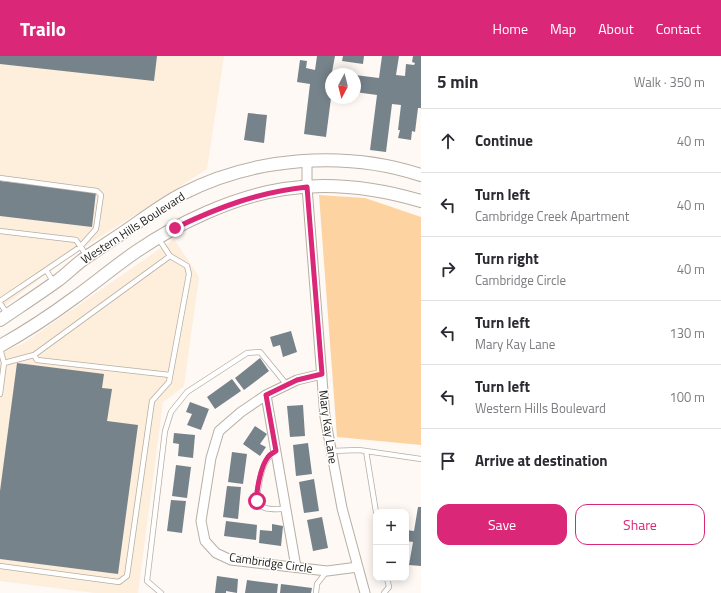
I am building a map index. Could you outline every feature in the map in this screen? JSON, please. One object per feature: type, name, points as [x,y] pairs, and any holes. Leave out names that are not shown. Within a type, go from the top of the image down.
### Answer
[{"type":"street","name":"Western Hills Boulevard","points":[[4,317],[54,283],[84,252],[182,194],[226,176],[248,170],[307,161],[359,162],[389,167],[421,175]]},
{"type":"street","name":"Mary Kay Lane","points":[[307,161],[307,187],[325,417],[342,508],[365,593]]},
{"type":"street","name":"Western Hills Boulevard","points":[[0,347],[72,300],[137,251],[175,228],[213,210],[257,196],[283,190],[307,187],[355,188],[397,194],[421,201]]},
{"type":"street","name":"Cambridge Circle","points":[[322,374],[297,380],[266,395],[241,412],[219,431],[211,458],[201,521],[205,541],[216,553],[231,560],[327,571],[358,567]]},
{"type":"street","points":[[266,395],[296,568]]},
{"type":"lane","points":[[0,178],[97,191],[101,195],[96,229],[84,252],[46,270],[0,302],[4,317]]},
{"type":"lane","points":[[0,231],[76,240],[84,252]]},
{"type":"lane","points":[[0,566],[119,582],[127,576],[152,401],[169,382],[189,274],[187,266],[170,256],[158,238]]},
{"type":"lane","points":[[4,363],[34,355],[170,256]]},
{"type":"lane","points":[[46,270],[54,283]]},
{"type":"lane","points":[[0,347],[4,363],[0,394]]},
{"type":"lane","points":[[161,593],[147,581],[165,431],[171,412],[187,392],[247,353],[260,352],[287,385]]},
{"type":"lane","points":[[34,355],[37,360],[170,375]]},
{"type":"lane","points":[[276,451],[266,458],[262,469],[257,501],[259,505],[264,508],[286,509]]},
{"type":"lane","points":[[331,451],[366,451],[421,459]]},
{"type":"lane","points":[[366,451],[376,509]]},
{"type":"lane","points":[[316,593],[317,584],[327,571]]},
{"type":"lane","points":[[384,593],[389,587],[388,581]]},
{"type":"shaded area","points":[[0,56],[224,56],[207,169],[70,256],[0,309]]},
{"type":"shaded area","points":[[319,195],[365,198],[421,217],[421,445],[337,437]]},
{"type":"shaded area","points":[[174,239],[199,277],[184,386],[163,402],[138,593],[95,593],[0,581],[0,353],[24,343]]},
{"type":"building","points":[[0,56],[157,56],[154,81],[0,64]]},
{"type":"building","points":[[317,56],[335,56],[333,68],[325,68],[325,104],[330,104],[326,137],[304,134],[310,84],[297,82],[300,60],[307,61],[306,68],[315,70]]},
{"type":"building","points":[[343,56],[364,56],[363,64],[342,61]]},
{"type":"building","points":[[382,56],[399,56],[396,75],[405,76],[406,64],[414,65],[415,63],[412,62],[413,56],[421,56],[421,108],[418,108],[415,132],[412,131],[411,140],[398,138],[400,130],[398,130],[401,105],[392,104],[386,152],[370,150],[377,95],[361,93],[361,76],[379,78]]},
{"type":"building","points":[[248,113],[267,115],[264,143],[244,140]]},
{"type":"building","points":[[0,181],[96,192],[92,227],[0,216]]},
{"type":"building","points":[[291,331],[297,352],[283,357],[280,345],[273,347],[270,337]]},
{"type":"building","points":[[260,358],[269,371],[244,390],[235,378]]},
{"type":"building","points":[[17,363],[104,374],[102,388],[112,389],[107,421],[138,425],[118,574],[0,559],[0,491]]},
{"type":"building","points":[[232,379],[241,391],[215,409],[207,397]]},
{"type":"building","points":[[190,402],[209,409],[201,430],[187,425],[192,414],[186,412]]},
{"type":"building","points":[[303,405],[305,436],[290,437],[287,406]]},
{"type":"building","points":[[255,426],[267,434],[260,444],[266,447],[260,456],[243,444]]},
{"type":"building","points":[[174,433],[195,435],[193,458],[178,456],[179,444],[173,443]]},
{"type":"building","points":[[308,443],[312,474],[296,476],[293,445]]},
{"type":"building","points":[[232,452],[247,454],[243,484],[228,482]]},
{"type":"building","points":[[176,465],[191,467],[187,498],[172,496]]},
{"type":"building","points":[[314,479],[319,511],[304,513],[299,482]]},
{"type":"building","points":[[227,486],[241,487],[238,519],[223,517]]},
{"type":"building","points":[[171,500],[186,501],[182,533],[167,531]]},
{"type":"building","points":[[418,507],[421,507],[421,566],[409,565],[413,542],[409,541],[409,530],[414,531]]},
{"type":"building","points":[[322,517],[328,548],[313,551],[307,520]]},
{"type":"building","points":[[226,521],[257,525],[256,540],[224,536]]},
{"type":"building","points":[[272,524],[283,526],[281,546],[259,543],[260,530],[272,531]]},
{"type":"building","points":[[217,576],[238,579],[237,593],[226,591],[226,593],[215,593]]},
{"type":"building","points":[[247,580],[278,584],[277,593],[245,593]]},
{"type":"building","points":[[281,584],[312,588],[311,593],[280,593]]},
{"type":"route","points":[[175,228],[213,210],[257,196],[283,190],[307,187],[322,374],[297,380],[266,395],[276,451],[266,458],[262,469],[257,501]]}]
